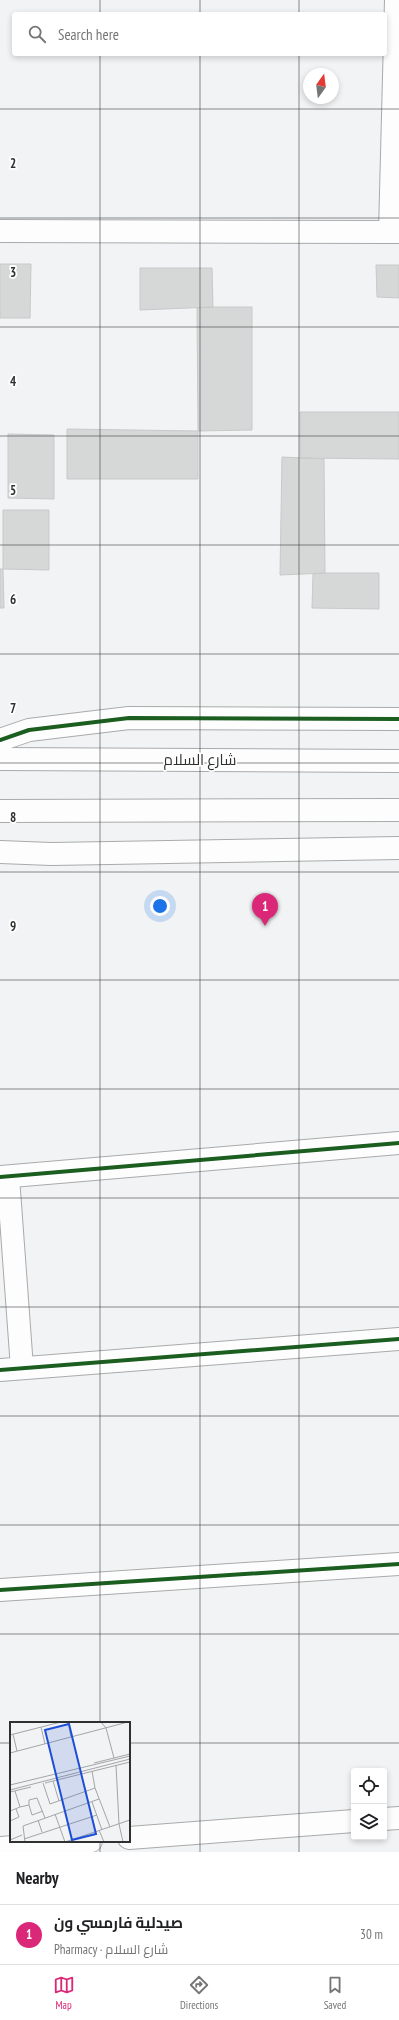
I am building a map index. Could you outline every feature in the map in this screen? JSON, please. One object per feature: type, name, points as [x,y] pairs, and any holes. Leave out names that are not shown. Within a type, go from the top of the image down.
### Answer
[{"type":"main road","points":[[0,231],[395,232],[396,0]]},
{"type":"main road","points":[[0,740],[29,730],[128,718],[399,719]]},
{"type":"main road","name":"شارع السلام","points":[[0,759],[399,761]]},
{"type":"main road","points":[[0,811],[399,810]]},
{"type":"main road","points":[[0,852],[51,854],[399,848]]},
{"type":"main road","points":[[22,1368],[4,1177],[399,1143]]},
{"type":"main road","points":[[0,1370],[399,1339]]},
{"type":"main road","points":[[0,1590],[399,1564]]},
{"type":"main road","points":[[387,1819],[399,1818]]},
{"type":"main road","points":[[130,1838],[351,1821]]},
{"type":"main road","points":[[0,1848],[78,1842]]},
{"type":"building","points":[[0,264],[31,264],[30,318],[0,318]]},
{"type":"building","points":[[376,265],[399,265],[399,298],[377,297]]},
{"type":"building","points":[[140,268],[212,268],[213,307],[140,310]]},
{"type":"building","points":[[252,307],[252,430],[198,431],[197,308]]},
{"type":"building","points":[[300,412],[399,412],[399,459],[300,458]]},
{"type":"building","points":[[67,429],[198,431],[198,479],[67,479]]},
{"type":"building","points":[[8,434],[54,435],[54,499],[8,498]]},
{"type":"building","points":[[282,457],[324,459],[325,573],[280,575]]},
{"type":"building","points":[[3,510],[49,510],[49,570],[3,569]]},
{"type":"building","points":[[0,569],[3,569],[4,608],[0,608]]},
{"type":"building","points":[[379,573],[379,609],[312,608],[313,574]]},
{"type":"cycle path","points":[[0,740],[29,730],[129,718],[399,719]]},
{"type":"cycle path","points":[[0,1177],[399,1143]]},
{"type":"cycle path","points":[[0,1370],[399,1339]]},
{"type":"cycle path","points":[[0,1590],[399,1564]]},
{"type":"place","name":"صيدلية فارمسي ون","points":[[265,926]]}]
